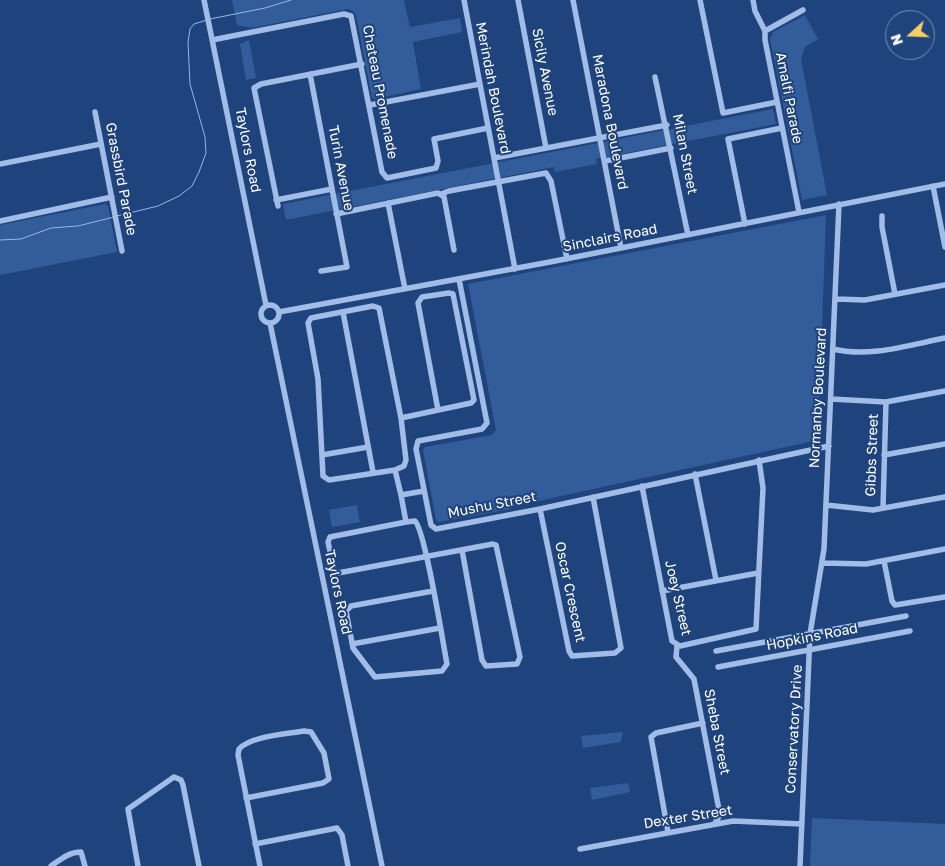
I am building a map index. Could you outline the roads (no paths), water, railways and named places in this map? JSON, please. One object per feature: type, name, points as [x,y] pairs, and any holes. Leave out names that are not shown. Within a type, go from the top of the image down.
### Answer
[{"type":"street","name":"Taylors Road","points":[[204,0],[266,305]]},
{"type":"street","name":"Merindah Boulevard","points":[[464,0],[515,269]]},
{"type":"street","name":"Sicily Avenue","points":[[518,0],[546,148]]},
{"type":"street","name":"Maradona Boulevard","points":[[573,0],[621,248]]},
{"type":"street","points":[[700,0],[723,113],[777,102]]},
{"type":"street","name":"Amalfi Parade","points":[[753,0],[755,11],[765,30],[765,40],[798,212]]},
{"type":"street","points":[[765,30],[802,10]]},
{"type":"street","name":"Chateau Promenade","points":[[212,40],[348,14],[353,18],[382,172],[388,178],[436,168],[438,161],[434,139],[488,128]]},
{"type":"street","points":[[332,189],[277,203],[254,88],[258,84],[362,64]]},
{"type":"street","name":"Turin Avenue","points":[[310,74],[346,267],[321,271]]},
{"type":"street","name":"Milan Street","points":[[655,77],[667,126],[688,235]]},
{"type":"street","points":[[370,105],[480,84]]},
{"type":"street","name":"Grassbird Parade","points":[[95,112],[122,251]]},
{"type":"street","points":[[494,158],[667,126]]},
{"type":"street","points":[[745,224],[728,139],[782,128]]},
{"type":"street","points":[[0,164],[101,144]]},
{"type":"street","points":[[604,161],[671,148]]},
{"type":"street","points":[[336,214],[546,173],[549,175],[567,259]]},
{"type":"street","name":"Sinclairs Road","points":[[279,312],[515,269],[945,184]]},
{"type":"street","points":[[933,186],[945,247]]},
{"type":"street","points":[[441,194],[444,197],[454,250]]},
{"type":"street","points":[[0,221],[112,197]]},
{"type":"street","points":[[388,203],[405,289]]},
{"type":"street","name":"Normanby Boulevard","points":[[816,594],[822,563],[826,505],[839,204]]},
{"type":"street","points":[[882,216],[882,226],[895,294]]},
{"type":"street","name":"Mushu Street","points":[[459,279],[487,423],[482,429],[418,440],[416,448],[424,491],[431,524],[436,528],[540,509],[829,446]]},
{"type":"street","points":[[836,299],[865,300],[945,285]]},
{"type":"street","points":[[401,418],[471,403],[474,400],[453,294],[449,292],[422,297],[418,303],[438,410]]},
{"type":"street","points":[[266,305],[273,305],[279,312],[276,321],[270,323],[263,320],[260,315],[266,305]]},
{"type":"street","points":[[373,306],[379,308],[401,418],[406,463],[402,468],[395,470],[326,480],[322,473],[318,379],[308,323],[313,318],[343,312],[373,306]]},
{"type":"street","points":[[343,312],[373,472]]},
{"type":"street","name":"Taylors Road","points":[[270,323],[382,866]]},
{"type":"street","points":[[833,349],[878,351],[945,338]]},
{"type":"street","points":[[831,399],[886,402],[945,391]]},
{"type":"street","name":"Gibbs Street","points":[[883,508],[886,402]]},
{"type":"street","points":[[884,455],[945,444]]},
{"type":"street","points":[[322,455],[368,447]]},
{"type":"street","name":"Joey Street","points":[[642,486],[672,641],[677,646],[716,640],[756,629],[763,488],[759,460]]},
{"type":"street","points":[[395,470],[406,522]]},
{"type":"street","points":[[695,474],[716,580]]},
{"type":"street","points":[[401,495],[424,491]]},
{"type":"street","name":"Oscar Crescent","points":[[540,509],[569,651],[572,656],[615,653],[621,648],[593,497]]},
{"type":"street","points":[[826,505],[833,508],[883,508],[945,497]]},
{"type":"street","points":[[433,591],[352,606],[346,610],[346,620],[352,644],[375,677],[442,671],[447,664],[433,591],[426,556],[418,524],[406,522],[330,537],[328,542],[334,570],[338,573],[426,556],[493,544],[498,549],[520,657],[517,664],[486,666],[482,660],[462,550]]},
{"type":"street","points":[[822,563],[866,564],[945,549]]},
{"type":"street","points":[[884,561],[892,601],[895,604],[945,597]]},
{"type":"street","points":[[662,591],[758,573]]},
{"type":"street","name":"Conservatory Drive","points":[[800,866],[810,634],[816,594]]},
{"type":"street","name":"Hopkins Road","points":[[716,651],[906,616]]},
{"type":"street","points":[[352,644],[440,628]]},
{"type":"street","name":"Hopkins Road","points":[[718,667],[910,631]]},
{"type":"street","name":"Sheba Street","points":[[677,646],[676,657],[694,679],[703,723],[720,815],[718,822],[713,824]]},
{"type":"street","points":[[668,832],[651,737],[656,733],[703,723]]},
{"type":"street","points":[[246,798],[323,783],[329,779],[324,753],[311,732],[304,731],[262,739],[243,745],[238,749],[246,798],[260,866]]},
{"type":"street","points":[[138,866],[128,809],[170,778],[178,778],[183,785],[199,866]]},
{"type":"street","name":"Dexter Street","points":[[580,849],[733,821],[802,824]]},
{"type":"street","points":[[256,844],[337,828],[342,835],[348,866]]},
{"type":"street","points":[[52,866],[65,856],[81,852],[85,866]]},
{"type":"waterway","points":[[210,19],[265,8],[291,0]]},
{"type":"waterway","points":[[117,216],[158,206],[179,196],[192,186],[199,172],[206,153],[205,137],[190,84],[188,42],[190,29],[194,24],[207,20]]},
{"type":"waterway","points":[[0,240],[21,239],[51,228],[78,226],[114,217]]}]
